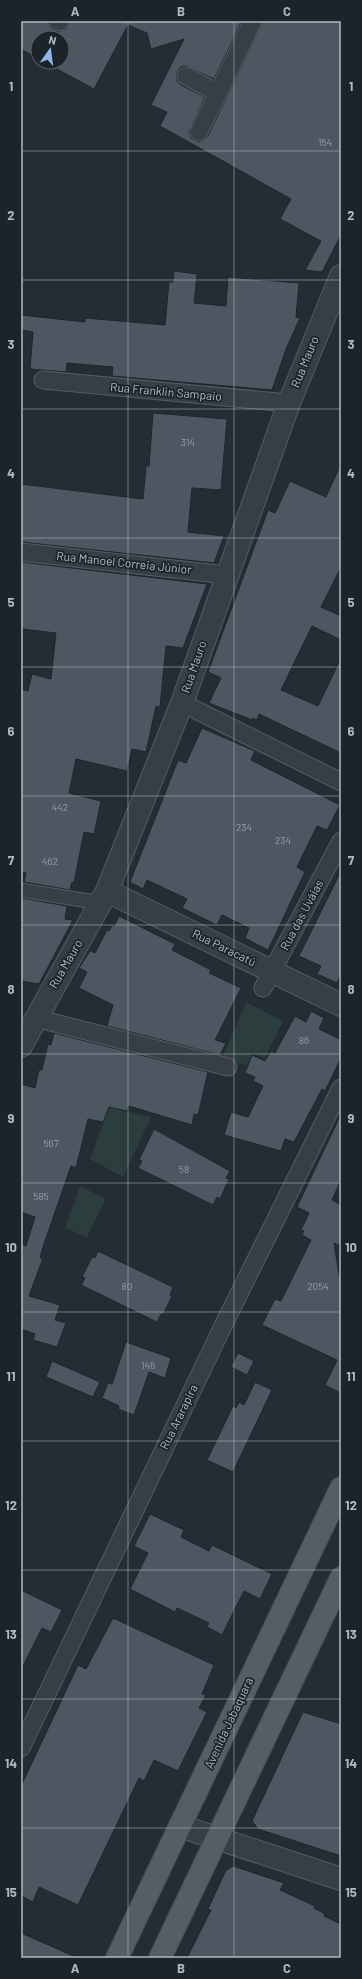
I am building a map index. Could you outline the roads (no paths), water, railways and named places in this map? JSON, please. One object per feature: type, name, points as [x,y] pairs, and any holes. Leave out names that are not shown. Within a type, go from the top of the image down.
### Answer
[{"type":"main road","name":"Avenida Jabaquara","points":[[116,1958],[341,1488]]},
{"type":"main road","points":[[160,1958],[341,1578]]},
{"type":"street","points":[[199,132],[253,21]]},
{"type":"street","points":[[186,76],[218,93]]},
{"type":"street","name":"Rua Mauro","points":[[21,1046],[35,1018],[104,897],[182,703],[289,403],[341,276]]},
{"type":"street","name":"Rua Franklin Sampaio","points":[[43,380],[289,403]]},
{"type":"street","name":"Rua Manoel Correia Júnior","points":[[21,552],[227,575]]},
{"type":"street","points":[[182,703],[341,782]]},
{"type":"street","name":"Rua das Uváias","points":[[268,980],[341,841]]},
{"type":"street","points":[[21,890],[104,897]]},
{"type":"street","name":"Rua Paracatú","points":[[104,897],[268,980],[341,1004]]},
{"type":"street","points":[[35,1018],[228,1066]]},
{"type":"street","name":"Rua Ararapira","points":[[21,1748],[222,1326],[341,1088]]},
{"type":"street","points":[[180,1826],[341,1879]]}]
